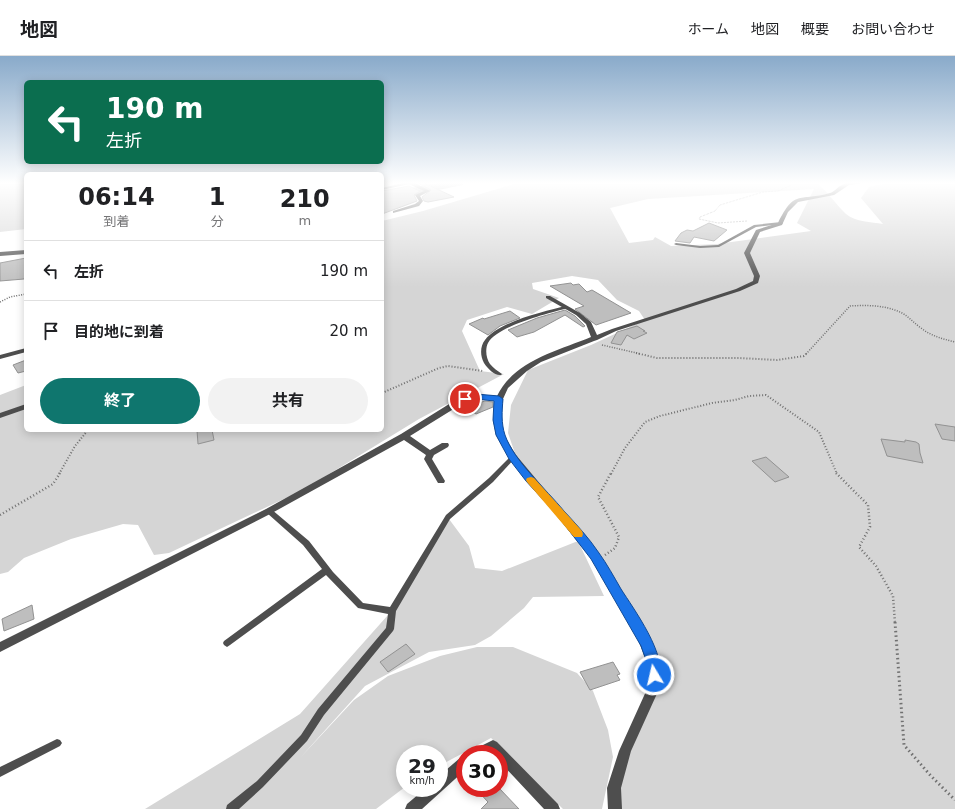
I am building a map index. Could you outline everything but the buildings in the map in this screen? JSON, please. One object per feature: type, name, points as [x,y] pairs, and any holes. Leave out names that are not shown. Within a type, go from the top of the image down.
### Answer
[{"type":"street","points":[[615,809],[614,788],[625,751],[654,687],[653,663],[648,646],[638,627],[598,561],[560,512],[513,457],[500,435],[497,420],[499,399],[505,387],[524,369],[539,361],[614,330],[738,290],[756,282],[757,276],[747,253],[749,246],[758,231],[781,223],[784,217]]},
{"type":"street","points":[[0,254],[24,252]]},
{"type":"street","points":[[548,297],[590,323],[595,339]]},
{"type":"street","points":[[0,357],[24,351]]},
{"type":"street","points":[[0,646],[269,511],[404,436],[465,399],[476,396],[499,399]]},
{"type":"street","points":[[0,416],[24,407]]},
{"type":"street","points":[[404,436],[430,454]]},
{"type":"street","points":[[441,481],[428,459],[430,454],[445,446]]},
{"type":"street","points":[[508,762],[553,809]]},
{"type":"street","points":[[448,777],[456,770]]},
{"type":"street","points":[[412,809],[426,797]]},
{"type":"lane","points":[[676,244],[700,247],[719,246],[755,226],[781,223]]},
{"type":"lane","points":[[499,374],[489,366],[484,356],[484,344],[488,338],[516,323],[566,307]]},
{"type":"lane","points":[[231,809],[260,784],[304,738],[321,712],[390,629],[392,611],[448,517],[491,480],[513,457]]},
{"type":"lane","points":[[269,511],[306,543],[327,570],[361,606],[392,611]]},
{"type":"lane","points":[[226,643],[327,570]]},
{"type":"lane","points":[[0,772],[57,742]]},
{"type":"path","points":[[700,217],[699,219],[706,221],[730,224],[754,220],[757,222],[755,226]]},
{"type":"path","points":[[0,302],[10,297],[24,294]]},
{"type":"path","points":[[595,339],[600,344],[657,358],[739,358],[777,360],[804,356],[850,306],[865,305],[883,307],[908,316],[924,331],[936,337],[955,342]]},
{"type":"path","points":[[384,392],[439,368],[448,366],[499,374]]},
{"type":"path","points":[[598,561],[615,548],[619,537],[598,497],[625,448],[645,422],[667,414],[712,403],[735,400],[748,396],[766,395],[770,397],[819,432],[837,474],[868,505],[870,527],[859,547],[876,566],[893,596],[904,745],[931,776],[955,800]]},
{"type":"path","points":[[0,514],[53,484],[75,446],[86,432]]},
{"type":"shaded area","points":[[0,217],[24,217],[24,229],[0,232]]},
{"type":"shaded area","points":[[398,217],[615,217],[629,243],[653,240],[655,237],[671,246],[717,244],[811,231],[797,223],[800,217],[850,217],[883,224],[877,217],[955,217],[955,809],[618,809],[614,797],[657,658],[576,535],[520,468],[508,433],[511,405],[528,370],[591,345],[645,320],[639,311],[617,300],[598,280],[572,276],[532,283],[533,289],[559,298],[532,314],[507,307],[467,320],[462,331],[480,371],[504,374],[419,419],[303,490],[169,553],[154,555],[138,525],[123,524],[71,539],[24,558],[8,572],[0,574],[0,395],[24,386],[24,432],[384,432],[384,221]]},
{"type":"shaded area","points":[[449,519],[469,546],[475,568],[502,571],[578,541],[604,596],[533,597],[524,608],[491,636],[475,645],[429,652],[365,686],[300,758],[354,700],[388,676],[440,656],[477,647],[513,647],[577,673],[593,691],[608,730],[613,757],[602,809],[563,809],[508,755],[508,745],[498,745],[491,738],[478,745],[456,745],[456,757],[448,761],[448,745],[396,745],[396,794],[376,809],[145,809],[300,714],[396,606]]},
{"type":"slow traffic","points":[[531,480],[578,534]]},
{"type":"route","points":[[465,399],[476,396],[499,399],[497,420],[500,435],[513,457],[595,556],[648,646],[653,663],[654,675]]}]
